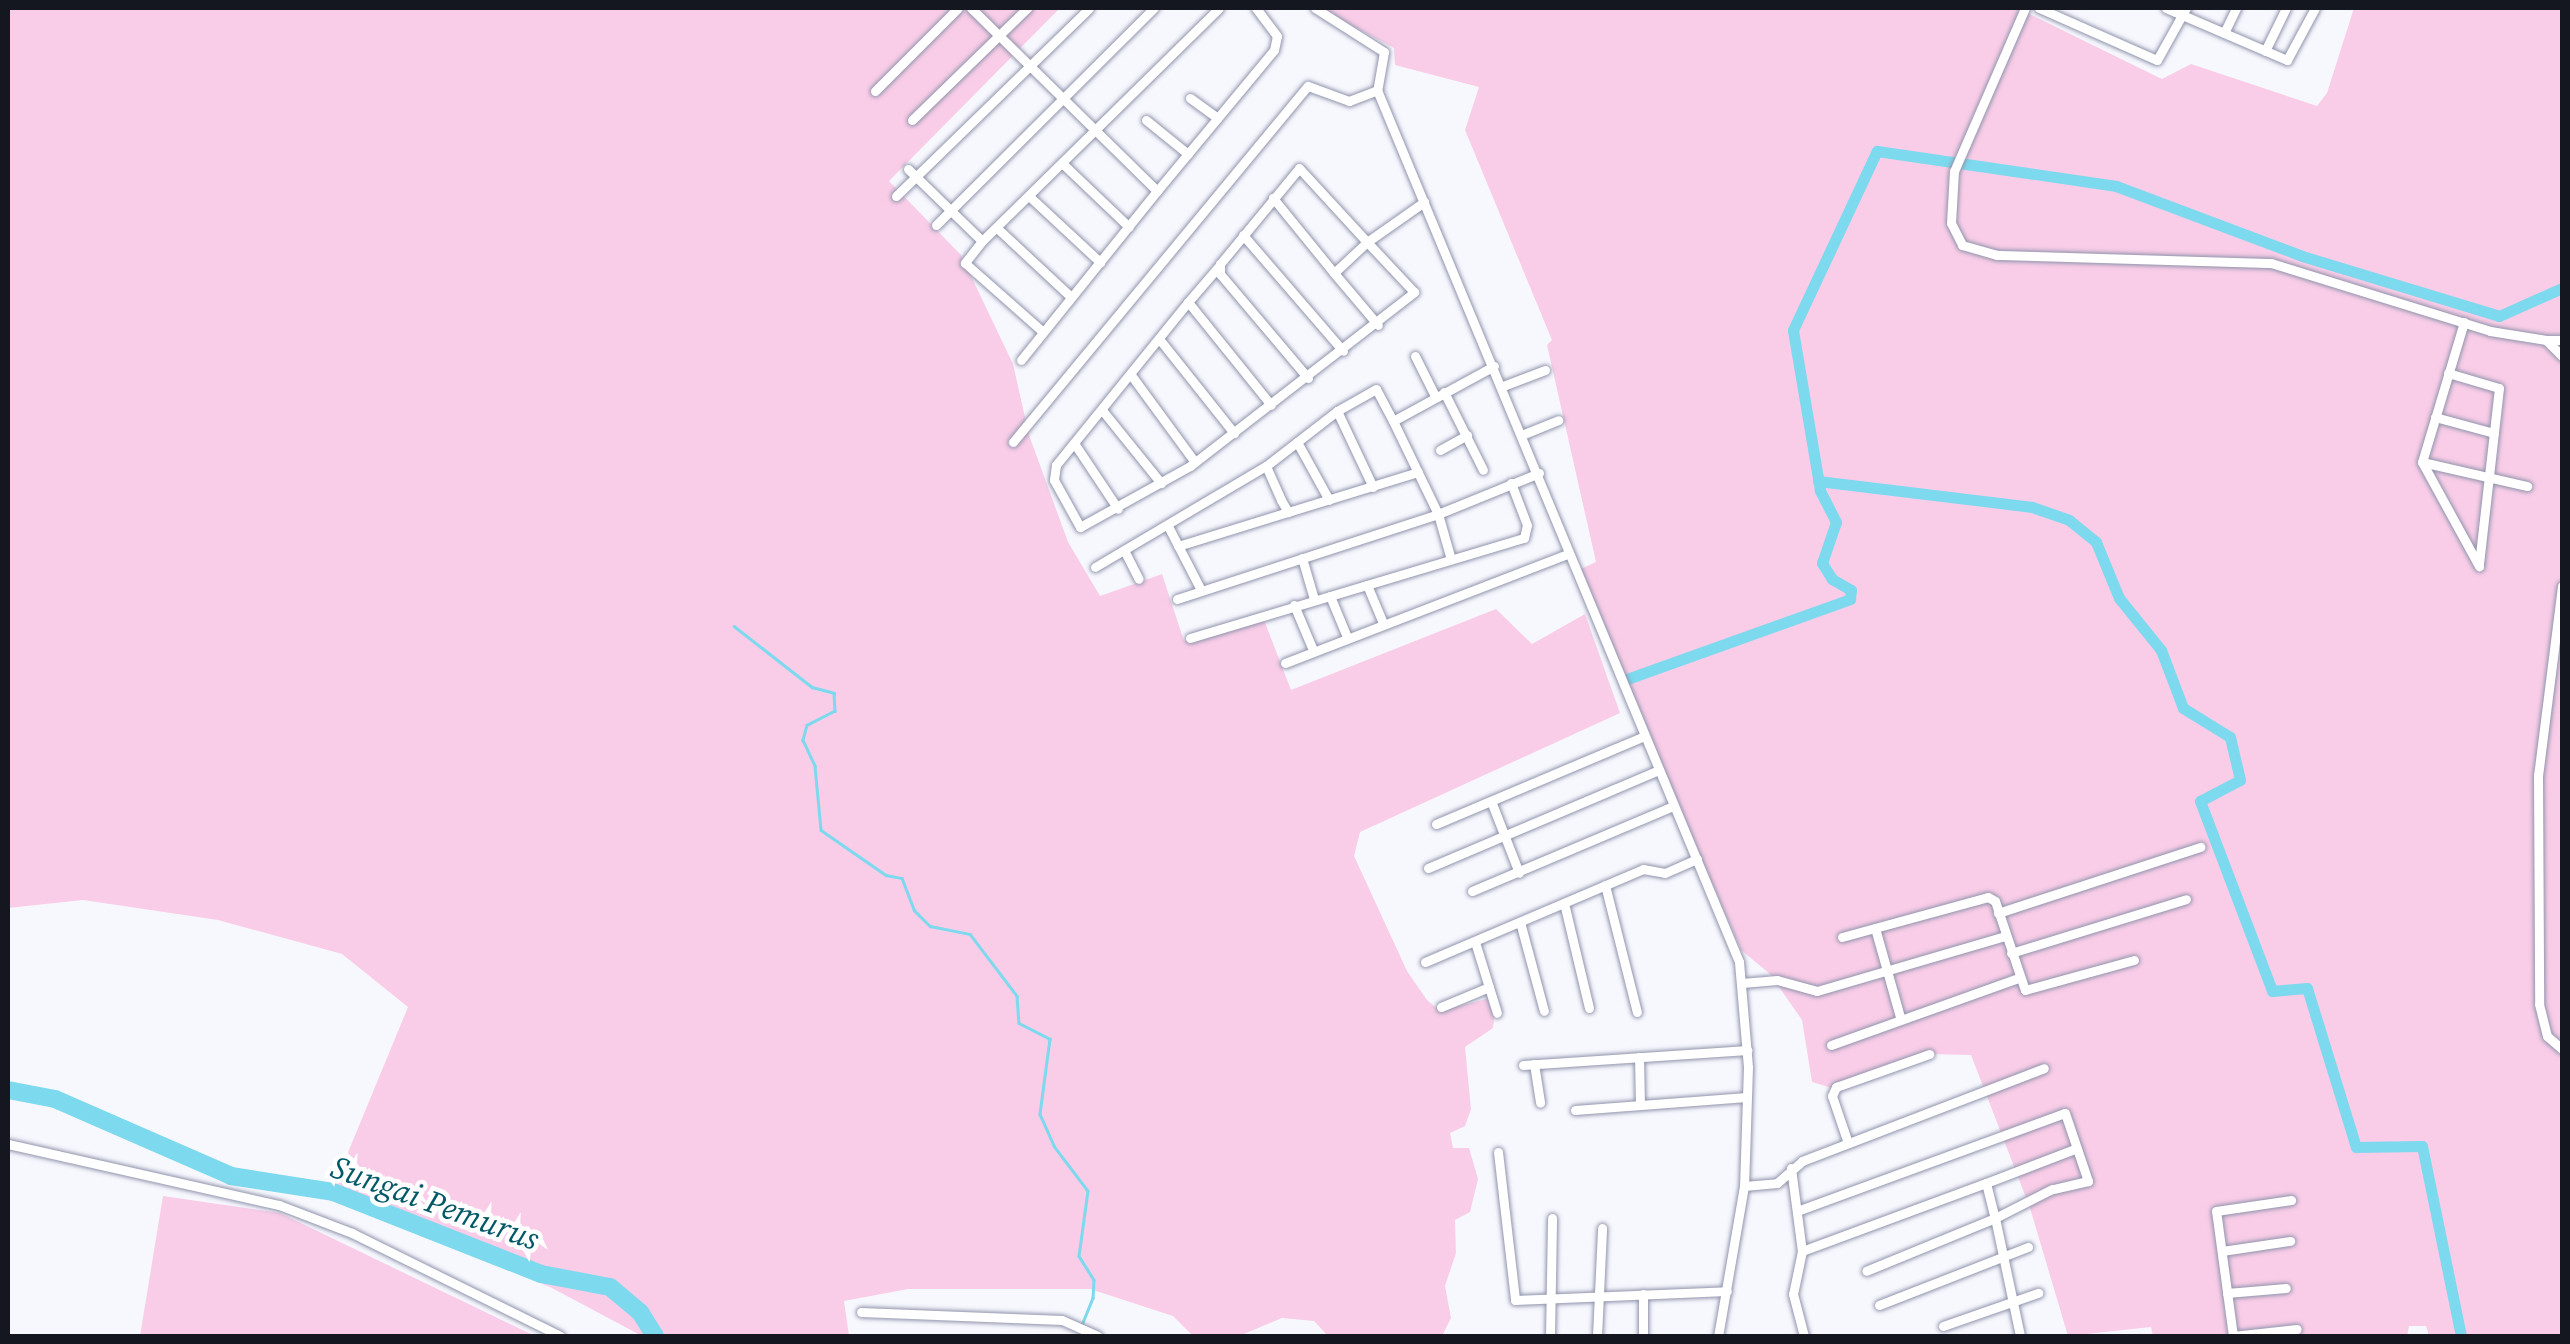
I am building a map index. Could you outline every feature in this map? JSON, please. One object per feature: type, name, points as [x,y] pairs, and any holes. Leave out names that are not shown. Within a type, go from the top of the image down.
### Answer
[{"type":"street","points":[[875,91],[958,8]]},
{"type":"street","points":[[971,8],[1158,191]]},
{"type":"street","points":[[912,120],[1027,8]]},
{"type":"street","points":[[896,196],[912,173],[1089,8]]},
{"type":"street","points":[[936,225],[1154,8]]},
{"type":"street","points":[[1043,332],[965,264],[982,241],[1220,8]]},
{"type":"street","points":[[1021,360],[1277,43],[1273,27],[1256,8]]},
{"type":"street","points":[[1315,8],[1381,46],[1376,90],[1524,434],[1568,554],[1729,932],[1742,983],[1748,1097],[1744,1186],[1718,1336]]},
{"type":"street","points":[[2025,8],[1954,171],[1951,223],[1962,245],[1997,255],[2272,262],[2464,322],[2562,340]]},
{"type":"street","points":[[2039,8],[2157,60],[2185,11]]},
{"type":"street","points":[[2166,8],[2185,11],[2265,52],[2292,59],[2314,8]]},
{"type":"street","points":[[2224,33],[2236,8]]},
{"type":"street","points":[[2265,52],[2286,8]]},
{"type":"street","points":[[1013,442],[1308,86],[1349,101],[1376,90]]},
{"type":"street","points":[[1190,98],[1218,118]]},
{"type":"street","points":[[1146,120],[1188,154]]},
{"type":"street","points":[[1064,164],[1129,226]]},
{"type":"street","points":[[1305,169],[1414,292],[1378,325],[1195,462],[1080,527],[1054,480],[1056,465],[1273,198],[1305,169]]},
{"type":"street","points":[[912,173],[982,241]]},
{"type":"street","points":[[1030,197],[1100,262]]},
{"type":"street","points":[[1273,198],[1378,325]]},
{"type":"street","points":[[1334,273],[1367,242],[1424,202]]},
{"type":"street","points":[[997,228],[1072,297]]},
{"type":"street","points":[[1243,235],[1343,351]]},
{"type":"street","points":[[1219,266],[1308,378]]},
{"type":"street","points":[[1188,302],[1271,405]]},
{"type":"street","points":[[2448,373],[2499,388],[2479,566],[2422,462],[2448,373],[2464,322]]},
{"type":"street","points":[[1160,340],[1234,433]]},
{"type":"street","points":[[2546,340],[2562,356]]},
{"type":"street","points":[[1415,356],[1484,470]]},
{"type":"street","points":[[1393,421],[1494,366]]},
{"type":"street","points":[[1503,386],[1545,370]]},
{"type":"street","points":[[1131,375],[1195,462]]},
{"type":"street","points":[[1096,566],[1169,528],[1266,466],[1336,411],[1376,389],[1438,514],[1450,556]]},
{"type":"street","points":[[1102,410],[1162,483]]},
{"type":"street","points":[[1336,411],[1373,487]]},
{"type":"street","points":[[2436,417],[2494,433]]},
{"type":"street","points":[[1524,434],[1558,420]]},
{"type":"street","points":[[1440,450],[1466,436]]},
{"type":"street","points":[[1297,442],[1329,500]]},
{"type":"street","points":[[1074,443],[1118,508]]},
{"type":"street","points":[[2422,462],[2526,486]]},
{"type":"street","points":[[1266,466],[1288,512]]},
{"type":"street","points":[[1178,546],[1418,472]]},
{"type":"street","points":[[1178,599],[1438,514],[1539,473]]},
{"type":"street","points":[[1190,638],[1527,535],[1511,482]]},
{"type":"street","points":[[1169,528],[1201,590]]},
{"type":"street","points":[[1125,552],[1138,579]]},
{"type":"street","points":[[1285,662],[1568,554]]},
{"type":"street","points":[[1302,558],[1314,599]]},
{"type":"street","points":[[1367,586],[1383,623]]},
{"type":"street","points":[[2562,586],[2538,776],[2541,1018],[2547,1036],[2562,1049]]},
{"type":"street","points":[[1330,596],[1347,637]]},
{"type":"street","points":[[1294,605],[1313,650]]},
{"type":"street","points":[[1436,824],[1644,736]]},
{"type":"street","points":[[1428,868],[1507,838],[1659,770]]},
{"type":"street","points":[[1491,801],[1519,872]]},
{"type":"street","points":[[1472,892],[1674,806]]},
{"type":"street","points":[[1998,913],[2200,847]]},
{"type":"street","points":[[1425,962],[1645,868],[1665,873],[1697,859]]},
{"type":"street","points":[[1605,885],[1637,1012]]},
{"type":"street","points":[[1842,937],[1988,897],[1998,913],[2025,990],[2134,960]]},
{"type":"street","points":[[2011,954],[2186,899]]},
{"type":"street","points":[[1564,903],[1589,1008]]},
{"type":"street","points":[[1520,922],[1544,1011]]},
{"type":"street","points":[[1875,928],[1900,1017]]},
{"type":"street","points":[[1742,983],[1777,980],[1816,990],[2005,936]]},
{"type":"street","points":[[1475,942],[1497,1013]]},
{"type":"street","points":[[1831,1046],[1900,1017],[2018,978]]},
{"type":"street","points":[[1441,1007],[1489,987]]},
{"type":"street","points":[[1540,1103],[1528,1065],[1747,1050]]},
{"type":"street","points":[[1848,1143],[1833,1103],[1836,1087],[1929,1054]]},
{"type":"street","points":[[1639,1057],[1640,1105]]},
{"type":"street","points":[[1744,1186],[1769,1186],[1783,1179],[1792,1168],[1848,1143],[2044,1068]]},
{"type":"street","points":[[1576,1110],[1748,1097]]},
{"type":"street","points":[[1797,1211],[2060,1113],[2067,1116],[2086,1183],[2052,1189],[1995,1218],[1866,1270]]},
{"type":"street","points":[[8,1144],[280,1205],[352,1233],[560,1336]]},
{"type":"street","points":[[1802,1251],[2077,1148]]},
{"type":"street","points":[[1498,1152],[1514,1298],[1726,1291]]},
{"type":"street","points":[[1792,1168],[1802,1251],[1794,1294],[1804,1336]]},
{"type":"street","points":[[1986,1183],[2020,1336]]},
{"type":"street","points":[[2290,1200],[2216,1211],[2233,1336],[2297,1328]]},
{"type":"street","points":[[1550,1336],[1552,1218]]},
{"type":"street","points":[[1598,1336],[1602,1228]]},
{"type":"street","points":[[2222,1252],[2290,1242]]},
{"type":"street","points":[[1879,1305],[2028,1247]]},
{"type":"street","points":[[2227,1293],[2286,1288]]},
{"type":"street","points":[[1943,1326],[2038,1293]]},
{"type":"street","points":[[1643,1294],[1644,1336]]},
{"type":"street","points":[[860,1312],[1082,1328],[1098,1336]]},
{"type":"shaded area","points":[[8,8],[1060,8],[889,181],[961,255],[1013,364],[1029,435],[1068,542],[1100,596],[1162,574],[1184,641],[1264,620],[1291,690],[1496,609],[1532,644],[1585,614],[1620,713],[1360,832],[1354,856],[1407,971],[1427,1000],[1440,1011],[1490,998],[1495,1012],[1493,1028],[1465,1047],[1471,1109],[1465,1126],[1450,1133],[1453,1148],[1469,1148],[1478,1179],[1470,1212],[1455,1220],[1456,1253],[1445,1286],[1451,1318],[1442,1336],[1328,1336],[1314,1321],[1282,1318],[1239,1336],[1193,1336],[1173,1316],[1090,1289],[908,1289],[844,1301],[849,1336],[642,1336],[550,1287],[330,1196],[408,1007],[342,954],[218,920],[83,900],[8,908]]},
{"type":"shaded area","points":[[1318,8],[2017,8],[2162,79],[2191,64],[2317,106],[2327,93],[2354,8],[2562,8],[2562,1336],[2429,1336],[2426,1326],[2409,1326],[2407,1336],[2153,1336],[2151,1327],[2068,1336],[2030,1208],[1971,1055],[1924,1054],[1835,1089],[1812,1082],[1802,1020],[1770,974],[1741,950],[1576,571],[1596,562],[1547,345],[1552,340],[1465,130],[1479,87],[1395,65],[1394,48]]},
{"type":"shaded area","points":[[163,1196],[280,1213],[535,1336],[140,1336]]},
{"type":"waterway","points":[[1627,679],[1850,599],[1851,590],[1832,579],[1822,563],[1836,522],[1820,490],[1793,330],[1877,151],[2116,186],[2302,256],[2499,316],[2562,288]]},
{"type":"waterway","points":[[1818,481],[2032,507],[2069,520],[2096,542],[2119,598],[2161,650],[2183,708],[2230,737],[2240,780],[2200,801],[2272,991],[2307,988],[2356,1147],[2422,1146],[2461,1336]]},
{"type":"waterway","points":[[734,626],[812,687],[834,693],[835,711],[807,725],[803,740],[815,766],[821,830],[886,875],[902,878],[914,910],[930,926],[970,934],[1017,996],[1019,1023],[1050,1039],[1040,1114],[1054,1146],[1088,1191],[1079,1256],[1094,1280],[1093,1298],[1082,1325]]},
{"type":"waterway","name":"Sungai Pemurus","points":[[8,1090],[55,1099],[231,1176],[333,1192],[541,1274],[610,1287],[640,1312],[655,1336]]}]
